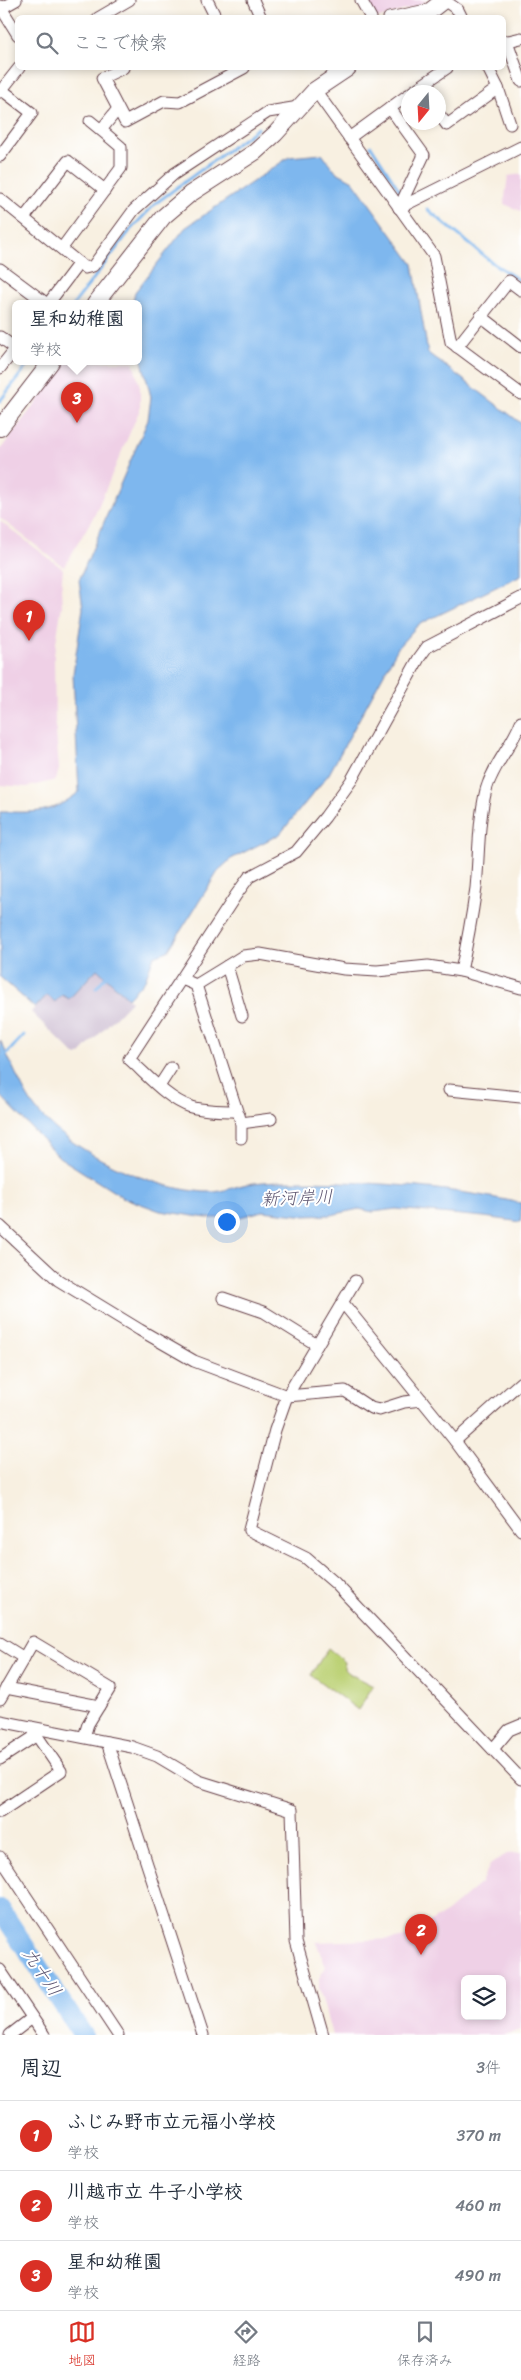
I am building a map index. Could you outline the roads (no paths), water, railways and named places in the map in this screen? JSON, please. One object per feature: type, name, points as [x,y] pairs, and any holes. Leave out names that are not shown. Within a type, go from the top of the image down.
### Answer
[{"type":"street","points":[[15,31],[0,7],[16,0]]},
{"type":"street","points":[[103,15],[129,0]]},
{"type":"street","points":[[207,0],[214,15]]},
{"type":"street","points":[[253,0],[260,15]]},
{"type":"street","points":[[361,0],[369,15]]},
{"type":"street","points":[[400,15],[435,6],[458,10],[460,15]]},
{"type":"street","points":[[506,41],[521,38]]},
{"type":"street","points":[[506,44],[521,82]]},
{"type":"street","points":[[0,156],[32,113],[1,91],[17,70]]},
{"type":"street","points":[[97,70],[125,122],[164,102],[180,102],[240,70]]},
{"type":"street","points":[[102,78],[119,70]]},
{"type":"street","points":[[99,300],[163,217],[190,194],[255,152],[275,134],[315,90],[345,70]]},
{"type":"street","points":[[426,85],[444,70]]},
{"type":"street","points":[[489,70],[498,88],[510,124]]},
{"type":"street","points":[[446,124],[447,125],[498,88]]},
{"type":"street","points":[[315,90],[434,256],[451,342],[521,394]]},
{"type":"street","points":[[349,138],[401,100]]},
{"type":"street","points":[[0,199],[85,268],[93,266],[134,210],[174,174],[268,112],[299,107]]},
{"type":"street","points":[[390,108],[424,155],[400,208]]},
{"type":"street","points":[[101,130],[117,110]]},
{"type":"street","points":[[62,248],[121,168],[121,148],[90,121]]},
{"type":"street","points":[[400,208],[521,147]]},
{"type":"street","points":[[24,218],[68,161],[105,190]]},
{"type":"street","points":[[50,300],[79,263]]},
{"type":"street","points":[[0,270],[41,300]]},
{"type":"street","points":[[457,347],[508,281],[521,290]]},
{"type":"street","points":[[481,316],[521,346]]},
{"type":"street","points":[[0,336],[12,346]]},
{"type":"street","points":[[0,368],[12,352]]},
{"type":"street","points":[[0,428],[49,365]]},
{"type":"street","points":[[271,1119],[239,1117],[190,1106],[160,1086],[130,1059],[249,877],[296,852],[351,781],[419,658],[427,647],[521,598]]},
{"type":"street","points":[[461,971],[470,929],[476,886],[477,856],[486,789],[492,773],[517,733],[521,722]]},
{"type":"street","points":[[196,985],[243,956],[260,954],[344,969],[377,971],[428,966],[461,971],[521,988]]},
{"type":"street","points":[[227,966],[242,1016]]},
{"type":"street","points":[[182,979],[196,985],[239,1117],[241,1138]]},
{"type":"street","points":[[160,1086],[171,1068]]},
{"type":"street","points":[[449,1090],[521,1097]]},
{"type":"street","points":[[0,1226],[58,1280],[194,1361],[286,1396],[346,1391],[371,1408],[379,1410],[404,1402],[422,1400]]},
{"type":"street","points":[[355,1282],[286,1396],[275,1430],[249,1530],[306,1558],[335,1583],[521,1779]]},
{"type":"street","points":[[223,1298],[264,1312],[316,1345]]},
{"type":"street","points":[[342,1303],[455,1441],[521,1530]]},
{"type":"street","points":[[455,1441],[521,1382]]},
{"type":"street","points":[[0,1699],[33,1642],[110,1688],[88,1724],[84,1737]]},
{"type":"street","points":[[0,1643],[24,1658]]},
{"type":"street","points":[[0,1674],[9,1684],[99,1706]]},
{"type":"street","points":[[0,1721],[34,1731],[84,1737],[132,1747],[157,1756],[199,1781],[292,1810],[296,1941],[323,2035]]},
{"type":"street","points":[[492,1749],[509,1730],[521,1725]]},
{"type":"street","points":[[0,1759],[34,1731]]},
{"type":"street","points":[[0,1812],[61,1772],[34,1731]]},
{"type":"street","points":[[107,1742],[200,2034]]},
{"type":"street","points":[[0,1857],[118,2035]]},
{"type":"street","points":[[0,1970],[44,2035]]},
{"type":"street","points":[[10,2035],[32,2018]]},
{"type":"water","points":[[322,154],[335,171],[353,181],[413,264],[428,353],[521,423],[521,575],[418,625],[399,646],[329,774],[280,834],[231,859],[219,870],[168,951],[154,956],[145,980],[128,998],[97,969],[69,999],[62,995],[55,1002],[47,995],[35,1008],[0,977],[0,812],[42,811],[59,805],[79,792],[73,674],[83,608],[79,580],[148,420],[151,397],[142,361],[142,300],[133,300],[135,292],[185,228],[289,157]]},
{"type":"water","name":"新河岸川","points":[[0,1040],[27,1096],[47,1121],[89,1153],[141,1177],[167,1186],[192,1191],[223,1191],[261,1182],[315,1181],[374,1183],[462,1192],[521,1203],[521,1222],[396,1209],[373,1212],[359,1209],[331,1215],[306,1216],[263,1211],[236,1218],[207,1218],[160,1211],[122,1197],[59,1157],[0,1095]]},
{"type":"waterway","points":[[77,300],[132,228],[156,203],[258,128]]},
{"type":"waterway","points":[[371,146],[400,191]]},
{"type":"waterway","points":[[427,209],[494,264],[521,281]]},
{"type":"waterway","points":[[0,401],[28,365]]},
{"type":"waterway","points":[[96,988],[108,974]]},
{"type":"waterway","points":[[0,1061],[24,1035]]},
{"type":"waterway","name":"九十川","points":[[0,1909],[83,2035]]},
{"type":"place","name":"星和幼稚園","points":[[77,423]]},
{"type":"place","name":"ふじみ野市立元福小学校","points":[[29,641]]},
{"type":"place","name":"川越市立 牛子小学校","points":[[421,1955]]}]
